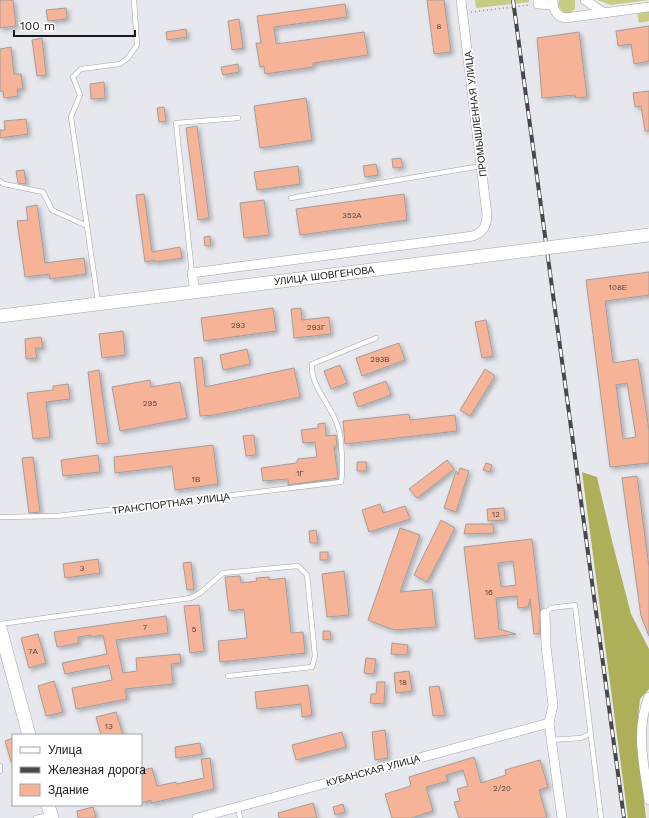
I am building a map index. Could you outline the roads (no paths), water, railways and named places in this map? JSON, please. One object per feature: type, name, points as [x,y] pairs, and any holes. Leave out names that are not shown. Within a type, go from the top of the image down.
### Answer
[{"type":"street","name":"ПРОМЫШЛЕННАЯ УЛИЦА","points":[[192,272],[473,236],[486,228],[487,215],[461,0]]},
{"type":"street","points":[[585,0],[604,13]]},
{"type":"street","points":[[538,2],[553,3],[554,11],[559,17],[565,18],[649,7]]},
{"type":"street","name":"УЛИЦА ШОВГЕНОВА","points":[[0,316],[649,235]]},
{"type":"street","points":[[192,272],[195,291]]},
{"type":"street","points":[[545,613],[546,646],[553,705],[549,723],[562,818]]},
{"type":"street","points":[[0,630],[6,660],[29,734]]},
{"type":"street","points":[[649,697],[645,705],[642,724],[643,752],[649,800]]},
{"type":"street","name":"КУБАНСКАЯ УЛИЦА","points":[[196,818],[549,723]]},
{"type":"lane","points":[[98,304],[71,117],[80,95],[73,77],[81,69],[120,64],[128,58],[137,45],[134,0]]},
{"type":"lane","points":[[192,272],[176,123],[238,118]]},
{"type":"lane","points":[[291,198],[481,166]]},
{"type":"lane","points":[[0,181],[4,184],[43,192],[52,210],[87,226]]},
{"type":"lane","name":"ТРАНСПОРТНАЯ УЛИЦА","points":[[0,517],[57,516],[341,482],[343,468],[339,428],[311,375],[312,364],[376,338]]},
{"type":"lane","points":[[0,630],[192,598],[223,573],[298,566],[307,575],[315,656],[312,667],[228,676]]},
{"type":"lane","points":[[545,613],[551,608],[575,604],[601,818]]},
{"type":"lane","points":[[551,740],[581,738],[590,734]]},
{"type":"lane","points":[[643,752],[649,768]]},
{"type":"lane","points":[[0,766],[0,771]]},
{"type":"lane","points":[[238,807],[240,818]]},
{"type":"lane","points":[[36,818],[50,812]]},
{"type":"railway","points":[[513,0],[624,818]]}]
